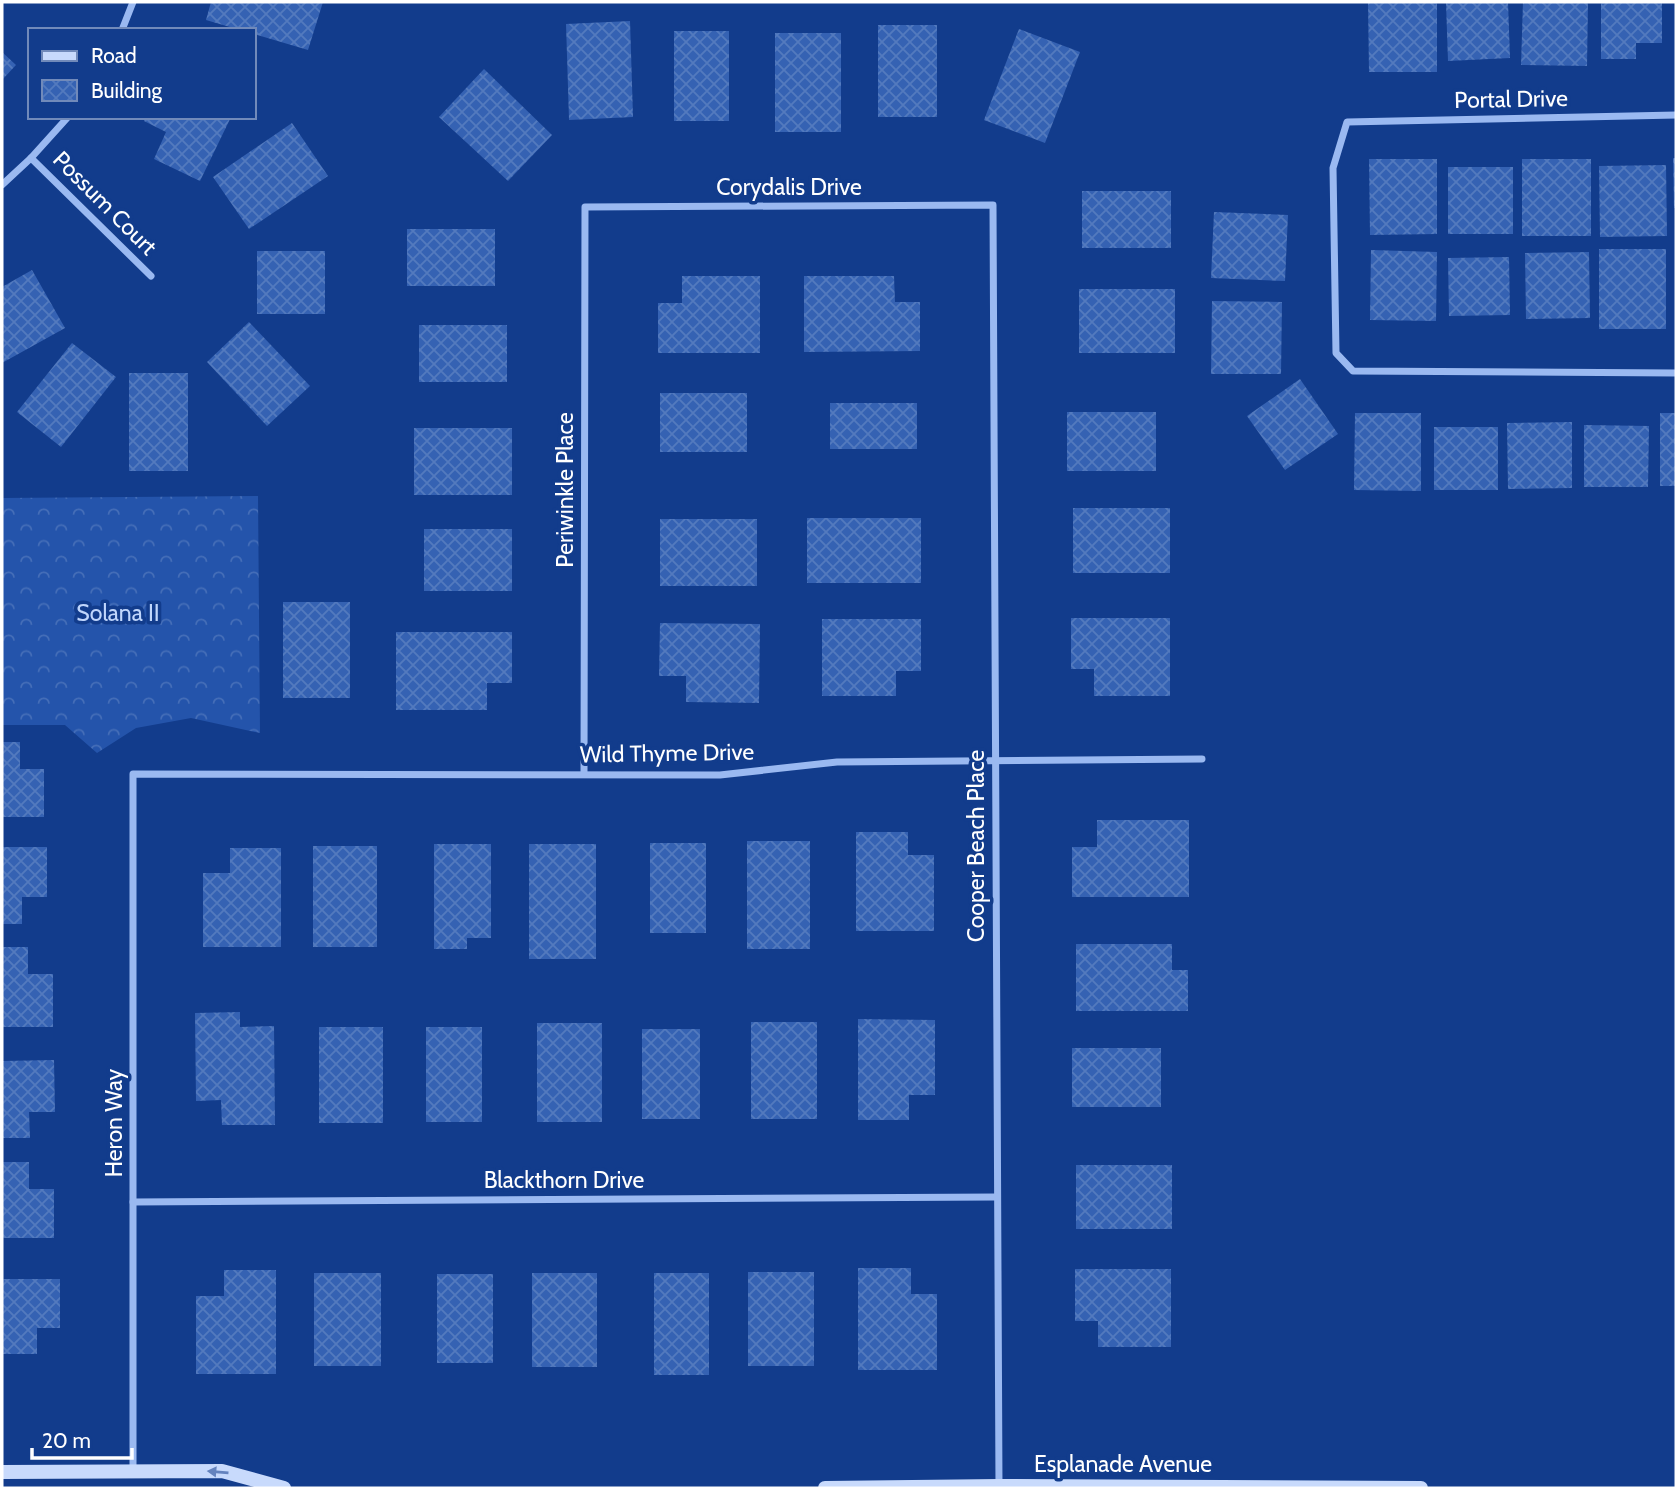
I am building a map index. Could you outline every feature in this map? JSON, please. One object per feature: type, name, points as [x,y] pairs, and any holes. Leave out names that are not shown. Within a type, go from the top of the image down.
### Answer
[{"type":"main road","points":[[2,1472],[222,1471],[284,1488]]},
{"type":"main road","name":"Esplanade Avenue","points":[[825,1488],[1421,1488]]},
{"type":"street","points":[[123,28],[133,2]]},
{"type":"street","name":"Portal Drive","points":[[1676,115],[1347,122],[1333,168],[1336,353],[1353,371],[1676,373]]},
{"type":"street","points":[[2,185],[66,119]]},
{"type":"street","name":"Possum Court","points":[[31,158],[151,276]]},
{"type":"street","name":"Corydalis Drive","points":[[584,207],[993,205]]},
{"type":"street","name":"Cooper Beach Place","points":[[993,205],[999,1486]]},
{"type":"street","name":"Periwinkle Place","points":[[584,207],[584,774]]},
{"type":"street","name":"Wild Thyme Drive","points":[[133,774],[720,775],[837,762],[1202,759]]},
{"type":"street","name":"Heron Way","points":[[133,774],[133,1472]]},
{"type":"street","name":"Blackthorn Drive","points":[[133,1202],[996,1197]]},
{"type":"green space","name":"Solana II","points":[[258,496],[260,733],[191,718],[136,728],[97,753],[65,725],[2,725],[2,498]]},
{"type":"building","points":[[211,2],[323,2],[308,50],[256,35],[256,28],[233,28],[206,20]]},
{"type":"building","points":[[1368,2],[1437,2],[1437,72],[1369,72]]},
{"type":"building","points":[[1508,2],[1510,58],[1448,61],[1446,3]]},
{"type":"building","points":[[1523,2],[1588,2],[1587,66],[1521,65]]},
{"type":"building","points":[[1601,2],[1662,2],[1662,43],[1636,43],[1636,59],[1601,59]]},
{"type":"building","points":[[630,21],[633,117],[569,120],[566,24]]},
{"type":"building","points":[[878,25],[937,25],[937,117],[878,117]]},
{"type":"building","points":[[1019,29],[1080,52],[1045,143],[984,120]]},
{"type":"building","points":[[674,31],[729,31],[729,121],[674,121]]},
{"type":"building","points":[[775,33],[841,33],[841,132],[775,132]]},
{"type":"building","points":[[2,52],[16,65],[2,80]]},
{"type":"building","points":[[484,69],[552,135],[508,181],[439,117]]},
{"type":"building","points":[[230,119],[200,181],[154,159],[166,132],[144,121]]},
{"type":"building","points":[[292,123],[328,176],[249,229],[213,177]]},
{"type":"building","points":[[1673,158],[1676,158],[1676,208],[1674,208]]},
{"type":"building","points":[[1369,159],[1437,159],[1437,234],[1370,235]]},
{"type":"building","points":[[1522,159],[1591,159],[1591,236],[1522,236]]},
{"type":"building","points":[[1666,165],[1667,236],[1600,237],[1599,166]]},
{"type":"building","points":[[1448,167],[1513,167],[1513,234],[1448,234]]},
{"type":"building","points":[[1082,191],[1171,191],[1171,248],[1082,248]]},
{"type":"building","points":[[1214,212],[1288,215],[1285,281],[1211,278]]},
{"type":"building","points":[[407,229],[495,229],[495,286],[407,286]]},
{"type":"building","points":[[1599,249],[1666,249],[1666,329],[1599,329]]},
{"type":"building","points":[[1371,250],[1437,252],[1436,321],[1370,320]]},
{"type":"building","points":[[257,251],[325,251],[325,314],[257,314]]},
{"type":"building","points":[[1589,252],[1590,318],[1526,319],[1525,253]]},
{"type":"building","points":[[1509,257],[1510,315],[1449,316],[1448,258]]},
{"type":"building","points":[[32,270],[65,328],[2,363],[2,287]]},
{"type":"building","points":[[682,276],[760,276],[760,353],[658,353],[658,303],[682,303]]},
{"type":"building","points":[[804,276],[894,276],[895,302],[920,302],[920,351],[804,352]]},
{"type":"building","points":[[1079,289],[1175,289],[1175,353],[1079,353]]},
{"type":"building","points":[[1212,301],[1282,302],[1281,374],[1211,374]]},
{"type":"building","points":[[249,322],[310,386],[267,426],[207,362]]},
{"type":"building","points":[[419,325],[507,325],[507,382],[419,382]]},
{"type":"building","points":[[72,343],[116,377],[61,447],[17,412]]},
{"type":"building","points":[[129,373],[188,373],[188,471],[129,471]]},
{"type":"building","points":[[1300,379],[1338,434],[1285,470],[1247,416]]},
{"type":"building","points":[[660,393],[747,393],[747,452],[660,452]]},
{"type":"building","points":[[830,403],[917,403],[917,449],[830,449]]},
{"type":"building","points":[[1067,412],[1156,412],[1156,471],[1067,471]]},
{"type":"building","points":[[1355,413],[1421,413],[1421,491],[1354,490]]},
{"type":"building","points":[[1660,413],[1676,413],[1676,486],[1660,486]]},
{"type":"building","points":[[1572,422],[1572,488],[1508,489],[1507,423]]},
{"type":"building","points":[[1584,425],[1649,426],[1648,487],[1584,487]]},
{"type":"building","points":[[1434,427],[1498,427],[1498,490],[1434,490]]},
{"type":"building","points":[[414,428],[512,428],[512,495],[414,495]]},
{"type":"building","points":[[1073,508],[1170,508],[1170,573],[1073,573]]},
{"type":"building","points":[[807,518],[921,518],[921,583],[807,583]]},
{"type":"building","points":[[660,519],[757,519],[757,586],[660,586]]},
{"type":"building","points":[[424,529],[512,529],[512,591],[424,591]]},
{"type":"building","points":[[283,602],[350,602],[350,698],[283,698]]},
{"type":"building","points":[[1071,618],[1170,618],[1170,696],[1094,696],[1094,669],[1071,669]]},
{"type":"building","points":[[822,619],[921,619],[921,671],[896,671],[896,696],[822,696]]},
{"type":"building","points":[[660,623],[760,624],[759,703],[686,702],[686,676],[659,676]]},
{"type":"building","points":[[396,632],[512,632],[512,683],[487,683],[487,710],[396,710]]},
{"type":"building","points":[[2,742],[20,742],[20,769],[44,769],[44,817],[2,817]]},
{"type":"building","points":[[1097,820],[1189,820],[1189,897],[1072,897],[1072,847],[1097,847]]},
{"type":"building","points":[[856,832],[908,832],[908,855],[934,855],[934,931],[856,931]]},
{"type":"building","points":[[747,841],[810,841],[810,949],[747,949]]},
{"type":"building","points":[[650,843],[706,843],[706,933],[650,933]]},
{"type":"building","points":[[434,844],[491,844],[491,938],[467,938],[467,949],[434,949]]},
{"type":"building","points":[[529,844],[596,844],[596,959],[529,959]]},
{"type":"building","points":[[313,846],[377,846],[377,947],[313,947]]},
{"type":"building","points":[[2,847],[47,847],[47,897],[22,897],[22,924],[2,924]]},
{"type":"building","points":[[230,848],[281,848],[281,947],[203,947],[203,873],[230,873]]},
{"type":"building","points":[[1076,944],[1172,944],[1172,970],[1188,970],[1188,1011],[1076,1011]]},
{"type":"building","points":[[2,947],[28,947],[28,974],[53,974],[53,1027],[2,1027]]},
{"type":"building","points":[[240,1012],[240,1027],[274,1026],[275,1125],[222,1125],[221,1100],[196,1101],[195,1013]]},
{"type":"building","points":[[858,1019],[935,1020],[935,1095],[909,1095],[909,1120],[858,1120]]},
{"type":"building","points":[[751,1022],[817,1022],[817,1119],[751,1119]]},
{"type":"building","points":[[537,1023],[602,1023],[602,1122],[537,1122]]},
{"type":"building","points":[[319,1027],[383,1027],[383,1123],[319,1123]]},
{"type":"building","points":[[426,1027],[482,1027],[482,1122],[426,1122]]},
{"type":"building","points":[[642,1029],[700,1029],[700,1119],[642,1119]]},
{"type":"building","points":[[1072,1048],[1161,1048],[1161,1107],[1072,1107]]},
{"type":"building","points":[[54,1060],[55,1112],[29,1112],[30,1138],[2,1138],[2,1061]]},
{"type":"building","points":[[2,1162],[29,1162],[29,1189],[54,1189],[54,1238],[2,1238]]},
{"type":"building","points":[[1076,1165],[1172,1165],[1172,1229],[1076,1229]]},
{"type":"building","points":[[858,1268],[911,1268],[911,1294],[937,1294],[937,1370],[858,1370]]},
{"type":"building","points":[[1075,1269],[1171,1269],[1171,1347],[1098,1347],[1098,1321],[1075,1321]]},
{"type":"building","points":[[224,1270],[276,1270],[276,1374],[196,1374],[196,1296],[224,1296]]},
{"type":"building","points":[[748,1272],[814,1272],[814,1366],[748,1366]]},
{"type":"building","points":[[314,1273],[381,1273],[381,1366],[314,1366]]},
{"type":"building","points":[[532,1273],[597,1273],[597,1367],[532,1367]]},
{"type":"building","points":[[654,1273],[709,1273],[709,1375],[654,1375]]},
{"type":"building","points":[[437,1274],[493,1274],[493,1363],[437,1363]]},
{"type":"building","points":[[2,1279],[60,1279],[60,1328],[37,1328],[37,1354],[2,1354]]}]
